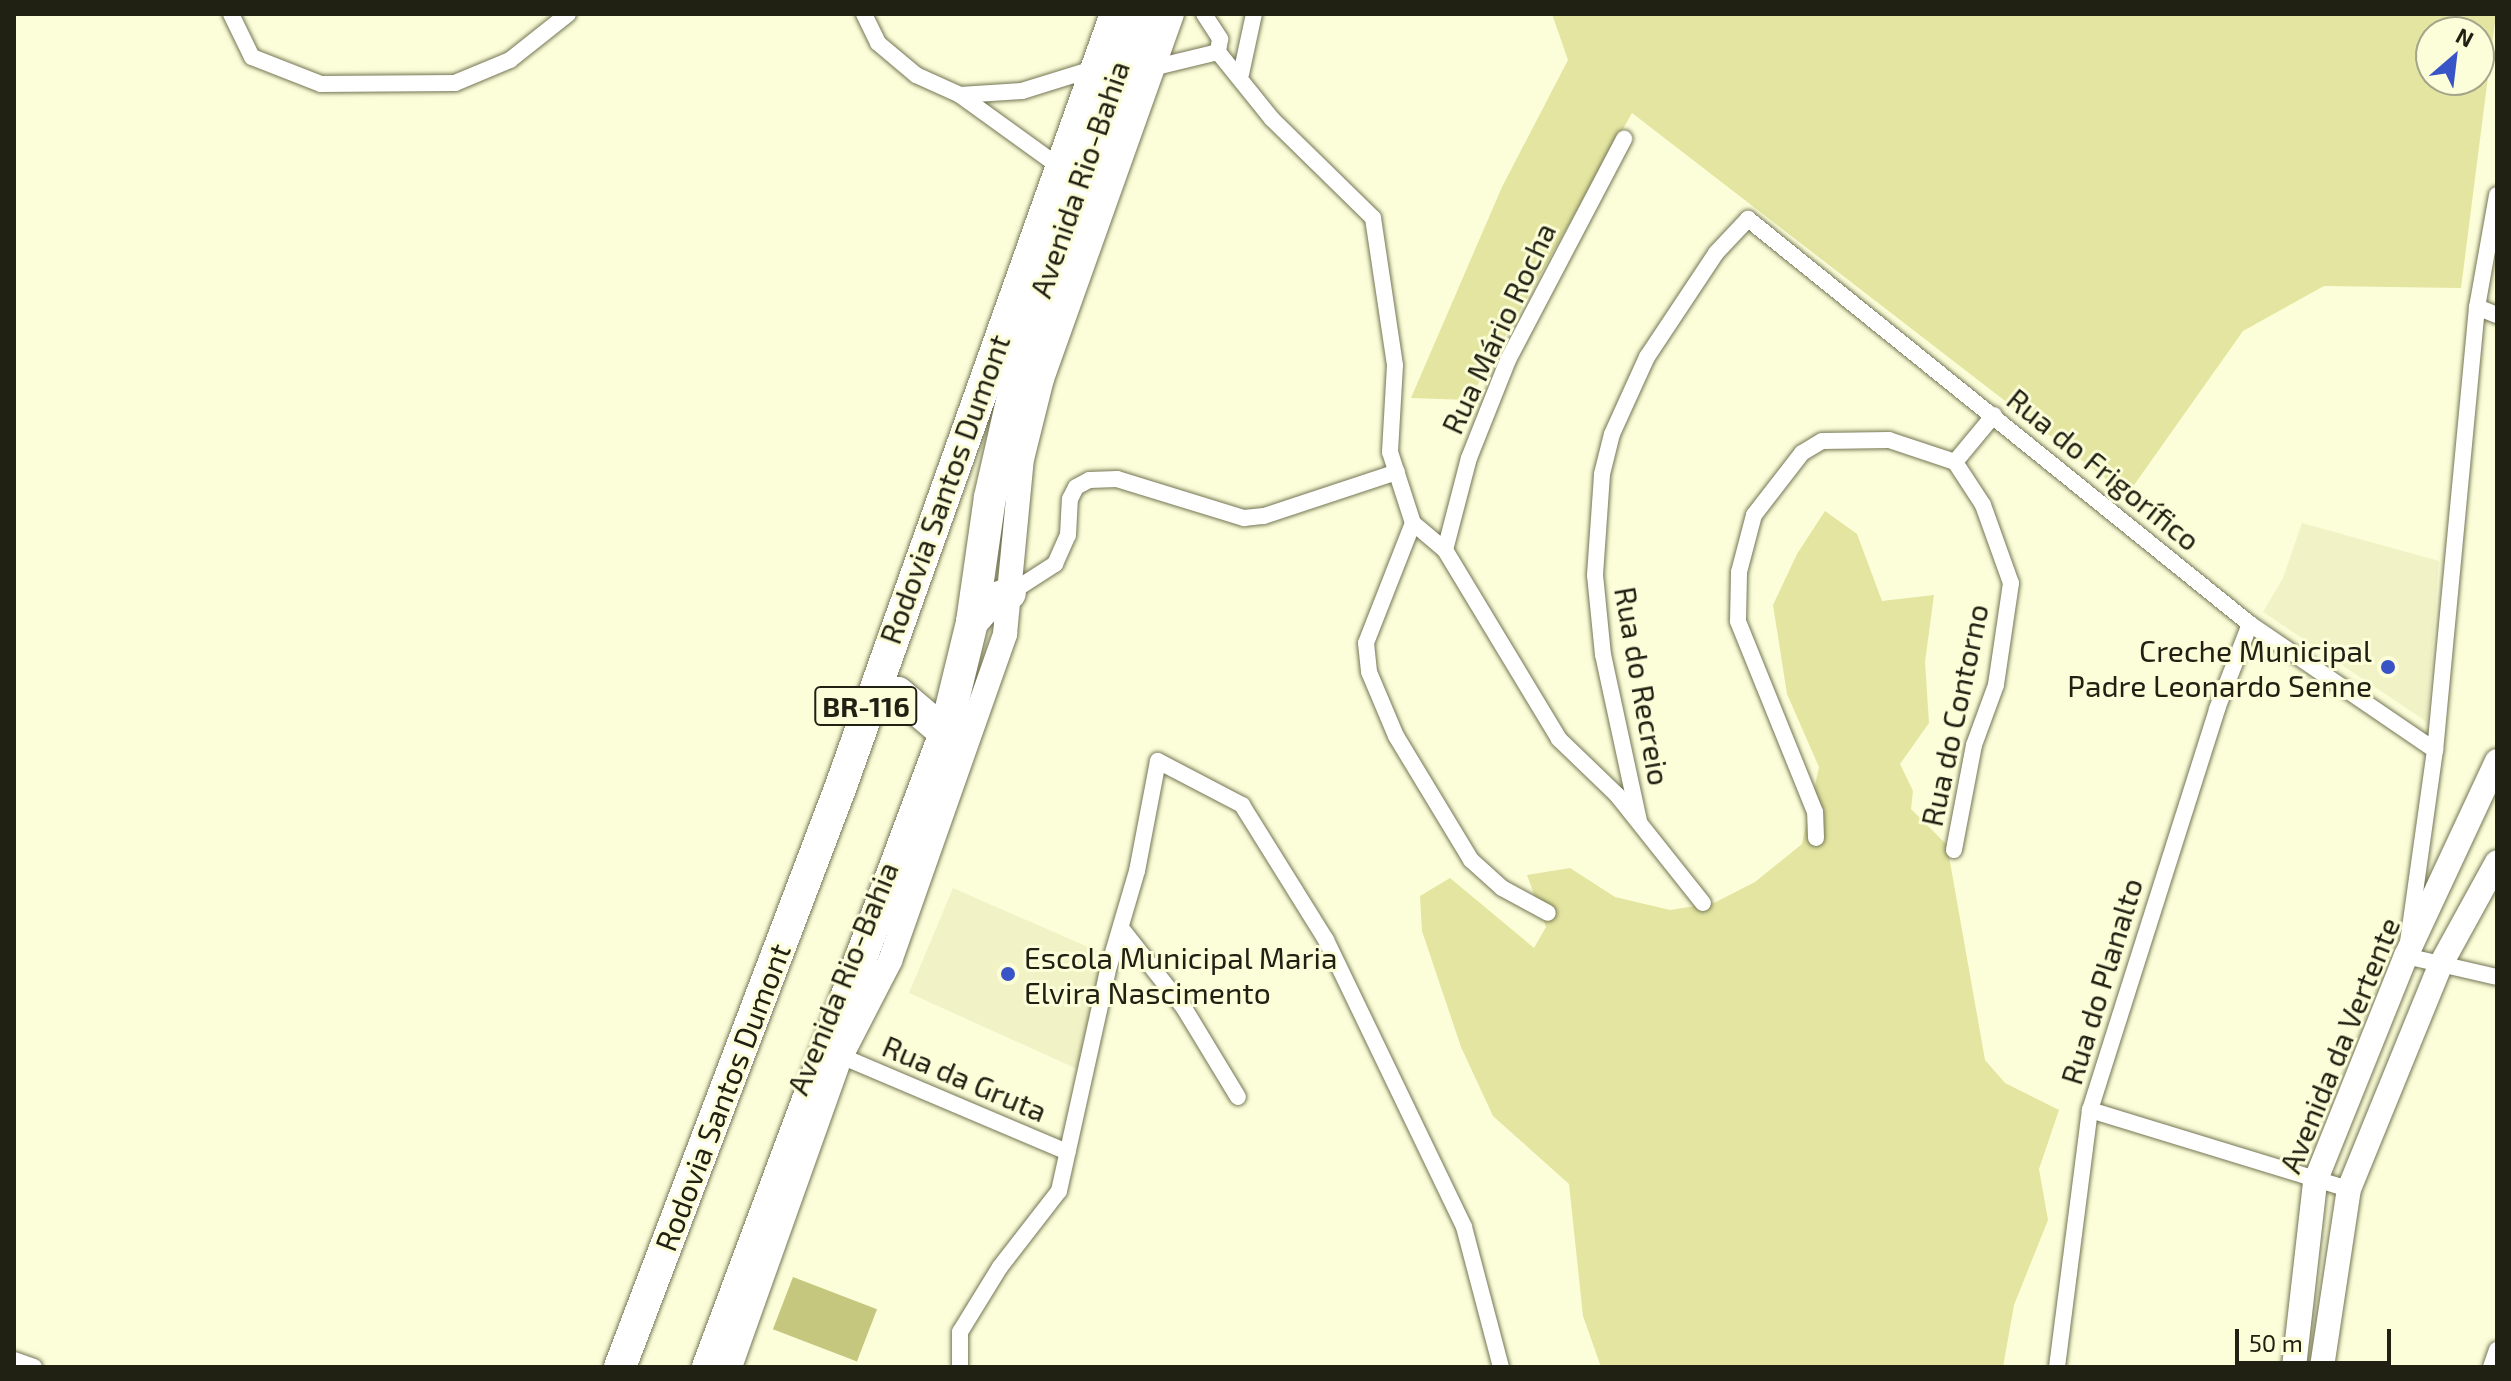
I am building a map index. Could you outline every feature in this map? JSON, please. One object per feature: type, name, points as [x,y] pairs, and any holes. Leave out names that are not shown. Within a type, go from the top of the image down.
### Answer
[{"type":"highway","name":"Rodovia Santos Dumont","points":[[620,1367],[841,786],[866,705],[1116,14]]},
{"type":"highway","name":"Rodovia Santos Dumont","points":[[708,1367],[946,753],[972,622],[990,497],[1022,357],[1149,14]]},
{"type":"highway","points":[[972,622],[992,600],[1010,593]]},
{"type":"highway","points":[[866,705],[877,696],[898,693],[946,753]]},
{"type":"street","points":[[231,14],[252,57],[321,84],[455,83],[510,60],[568,14]]},
{"type":"street","points":[[864,14],[888,51],[916,75],[960,95],[1060,167]]},
{"type":"street","name":"Avenida Rio-Bahia","points":[[730,1367],[841,1056],[890,961],[946,753],[1005,634],[1022,459],[1042,379],[1172,14]]},
{"type":"street","points":[[1204,14],[1220,39],[1218,52]]},
{"type":"street","points":[[1241,74],[1254,14]]},
{"type":"street","points":[[1152,68],[1218,52]]},
{"type":"street","points":[[1218,52],[1241,74],[1272,119],[1373,218],[1395,365],[1390,452],[1413,523],[1445,550],[1559,739],[1639,821],[1648,840],[1703,903]]},
{"type":"street","points":[[960,95],[1022,91],[1096,68]]},
{"type":"street","name":"Rua Mário Rocha","points":[[1445,550],[1469,458],[1508,360],[1624,139]]},
{"type":"street","points":[[2497,195],[2477,307],[2435,750],[2406,956],[2497,977]]},
{"type":"street","name":"Rua do Frigorífico","points":[[1748,219],[2250,624],[2435,750]]},
{"type":"street","name":"Rua do Recreio","points":[[1639,821],[1603,655],[1595,525],[1602,474],[1612,434],[1647,357],[1716,253],[1748,219]]},
{"type":"street","points":[[2477,307],[2497,315]]},
{"type":"street","points":[[1816,838],[1815,812],[1738,621],[1737,583],[1754,515],[1781,474],[1822,441],[1889,440],[1955,462],[1994,415]]},
{"type":"street","name":"Rua do Contorno","points":[[1954,850],[1974,745],[1996,685],[2011,583],[1983,505],[1955,462]]},
{"type":"street","points":[[1010,593],[1055,564],[1068,535],[1070,499],[1076,487],[1089,480],[1117,479],[1244,518],[1264,516],[1397,472]]},
{"type":"street","points":[[1413,523],[1366,643],[1369,672],[1396,736],[1471,860],[1502,888],[1548,913]]},
{"type":"street","name":"Rua do Planalto","points":[[2057,1367],[2090,1110],[2217,709],[2250,624]]},
{"type":"street","name":"Rua da Gruta","points":[[962,1366],[960,1332],[1000,1267],[1059,1191],[1158,761],[1242,805],[1326,940],[1464,1227],[1501,1367]]},
{"type":"street","name":"Avenida da Vertente","points":[[2294,1367],[2315,1182],[2406,956],[2497,761]]},
{"type":"street","points":[[2322,1367],[2349,1189],[2441,964],[2497,862]]},
{"type":"street","points":[[1121,928],[1184,1008],[1238,1097]]},
{"type":"street","name":"Rua da Gruta","points":[[841,1056],[1067,1152]]},
{"type":"street","points":[[2090,1110],[2315,1182],[2349,1189]]},
{"type":"street","points":[[2491,1367],[2497,1350]]},
{"type":"street","points":[[14,1360],[34,1367]]},
{"type":"shaded area","points":[[1552,14],[2496,14],[2495,22],[2495,16],[2415,16],[2415,96],[2486,96],[2461,288],[2324,286],[2243,331],[2127,495],[1632,113],[1469,400],[1411,398],[1502,187],[1568,60]]},
{"type":"shaded area","points":[[1825,511],[1857,534],[1882,601],[1934,595],[1925,662],[1929,723],[1900,764],[1913,791],[1911,809],[1947,845],[1985,1060],[2005,1083],[2059,1110],[2039,1169],[2048,1220],[2014,1305],[2003,1367],[1601,1367],[1583,1316],[1569,1184],[1493,1116],[1461,1047],[1422,931],[1420,896],[1450,878],[1534,948],[1546,927],[1527,875],[1570,868],[1615,897],[1670,910],[1714,903],[1755,882],[1802,844],[1819,767],[1787,694],[1773,605],[1797,554]]},
{"type":"shaded area","name":"Creche Municipal Padre Leonardo Senne","points":[[2302,523],[2439,561],[2427,722],[2263,612],[2283,578]]},
{"type":"shaded area","name":"Escola Municipal Maria Elvira Nascimento","points":[[953,888],[1104,954],[1086,1073],[909,993]]},
{"type":"building","points":[[793,1277],[877,1309],[857,1362],[773,1329]]},
{"type":"place","name":"Creche Municipal Padre Leonardo Senne","points":[[2388,667]]},
{"type":"place","name":"Escola Municipal Maria Elvira Nascimento","points":[[1008,974]]}]
